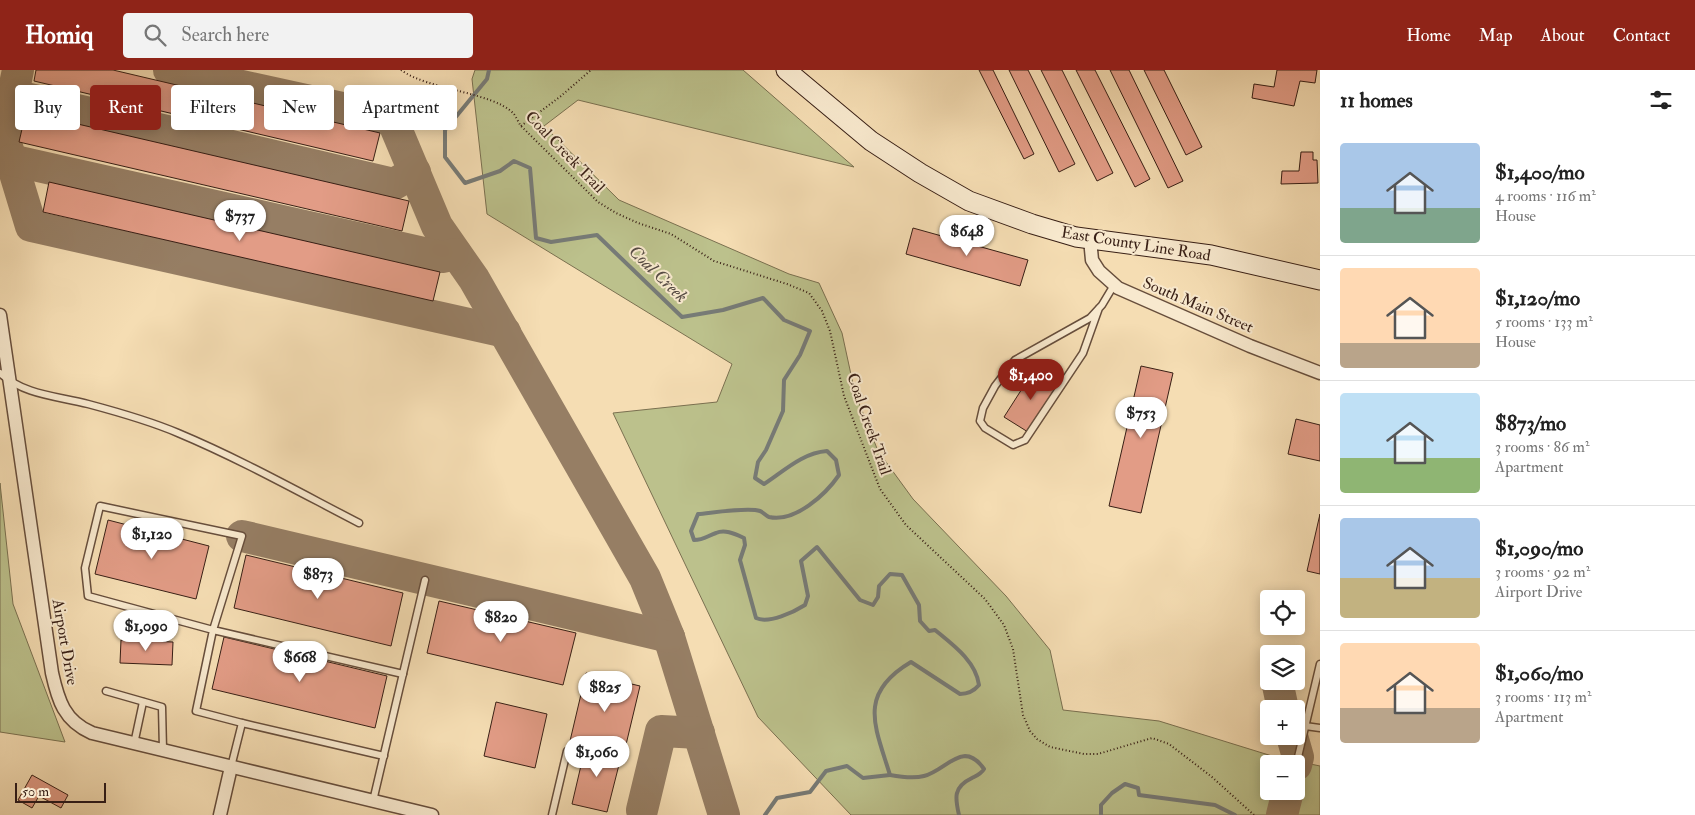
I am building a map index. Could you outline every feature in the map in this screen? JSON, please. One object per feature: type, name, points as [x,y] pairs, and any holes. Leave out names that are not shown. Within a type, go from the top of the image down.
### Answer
[{"type":"main road","name":"East County Line Road","points":[[786,70],[864,135],[940,185],[969,201],[1032,224],[1090,240],[1227,258],[1320,280]]},
{"type":"street","name":"South Main Street","points":[[1090,240],[1092,260],[1099,271],[1114,285],[1128,293],[1250,346],[1320,373]]},
{"type":"street","name":"Airport Drive","points":[[0,315],[52,673],[64,712],[85,730],[134,744],[432,815]]},
{"type":"street","points":[[220,815],[231,767]]},
{"type":"lane","points":[[1099,308],[1083,353],[1025,440],[1013,445],[985,428],[980,421],[983,408],[995,386],[1015,360],[1090,318],[1114,285]]},
{"type":"lane","points":[[0,372],[11,382],[26,390],[89,404],[177,433],[261,472],[359,523]]},
{"type":"lane","points":[[384,756],[196,711],[214,630],[242,536],[100,506],[85,568],[88,596],[214,630],[403,674]]},
{"type":"lane","points":[[373,801],[425,580]]},
{"type":"lane","points":[[1299,755],[1320,664]]},
{"type":"lane","points":[[106,691],[162,707],[163,751]]},
{"type":"lane","points":[[134,744],[143,702]]},
{"type":"lane","points":[[231,767],[242,723]]},
{"type":"lane","points":[[1306,726],[1320,728]]},
{"type":"lane","points":[[552,815],[568,751]]},
{"type":"path","name":"Coal Creek Trail","points":[[401,70],[415,78],[499,104],[512,112],[521,126],[598,202],[638,223],[671,234],[714,260],[809,293],[822,311],[830,331],[844,396],[880,489],[906,525],[985,599],[1004,625],[1012,649],[1023,716],[1030,731],[1037,739],[1050,747],[1084,754],[1098,754],[1152,738],[1169,744],[1212,777],[1254,815]]},
{"type":"path","points":[[521,126],[561,96],[591,70]]},
{"type":"green space","points":[[475,70],[743,70],[854,167],[578,100],[544,126],[619,200],[789,274],[819,283],[842,333],[855,393],[878,451],[913,499],[1006,596],[1050,650],[1063,710],[1159,721],[1269,755],[1260,755],[1260,800],[1305,800],[1305,763],[1320,766],[1320,815],[851,815],[758,717],[613,413],[717,402],[732,364],[487,214],[472,79]]},
{"type":"green space","points":[[0,483],[13,604],[65,742],[0,732]]},
{"type":"building","points":[[36,70],[113,70],[177,85],[171,85],[171,113],[161,111],[161,85],[90,85],[90,94],[80,92],[80,85],[51,85],[34,81]]},
{"type":"building","points":[[979,70],[993,70],[1034,154],[1024,159]]},
{"type":"building","points":[[1009,70],[1028,70],[1075,164],[1059,172]]},
{"type":"building","points":[[1041,70],[1062,70],[1113,173],[1097,181]]},
{"type":"building","points":[[1076,70],[1095,70],[1150,179],[1135,187]]},
{"type":"building","points":[[1110,70],[1129,70],[1183,181],[1168,188]]},
{"type":"building","points":[[1144,70],[1164,70],[1202,147],[1186,155]]},
{"type":"building","points":[[1277,70],[1317,70],[1315,83],[1300,81],[1294,106],[1252,98],[1254,84],[1274,87]]},
{"type":"building","points":[[254,103],[264,106],[264,130],[334,130],[334,122],[344,125],[344,130],[367,130],[380,133],[373,161],[242,130],[254,130]]},
{"type":"building","points":[[80,125],[90,127],[90,130],[103,130],[409,201],[402,231],[19,142],[22,130],[80,130]]},
{"type":"building","points":[[1301,152],[1313,152],[1313,160],[1317,160],[1318,183],[1281,184],[1282,171],[1299,171]]},
{"type":"building","points":[[49,182],[440,272],[433,301],[43,212]]},
{"type":"building","points":[[913,228],[1028,260],[1020,286],[906,254]]},
{"type":"building","points":[[1141,366],[1173,373],[1141,513],[1109,506]]},
{"type":"building","points":[[1034,370],[1058,385],[1028,432],[1004,417]]},
{"type":"building","points":[[1296,419],[1320,425],[1320,461],[1288,454]]},
{"type":"building","points":[[1320,514],[1320,574],[1307,571]]},
{"type":"building","points":[[108,520],[209,546],[196,599],[95,574]]},
{"type":"building","points":[[246,555],[403,593],[391,646],[234,608]]},
{"type":"building","points":[[439,601],[576,633],[563,685],[427,653]]},
{"type":"building","points":[[224,637],[387,676],[375,728],[212,689]]},
{"type":"building","points":[[121,640],[173,642],[172,665],[120,663]]},
{"type":"building","points":[[586,673],[640,686],[624,753],[570,741]]},
{"type":"building","points":[[496,702],[547,714],[535,768],[484,756]]},
{"type":"building","points":[[586,744],[622,753],[607,812],[572,804]]},
{"type":"building","points":[[32,775],[68,795],[61,808],[39,796],[32,808],[18,800]]},
{"type":"waterway","name":"Coal Creek","points":[[489,70],[487,79],[445,130],[445,157],[465,183],[500,171],[514,161],[530,168],[536,238],[551,242],[597,235],[682,317],[723,310],[763,298],[784,320],[810,331],[800,355],[784,380],[783,411],[766,450],[758,462],[755,478],[764,484],[801,459],[818,452],[827,451],[836,460],[839,475],[818,498],[789,516],[769,517],[760,511],[754,510],[698,514],[691,531],[694,540],[723,532],[730,532],[744,538],[745,545],[740,560],[756,618],[774,618],[795,611],[805,605],[808,596],[801,561],[817,547],[860,600],[873,605],[878,597],[879,586],[890,574],[902,575],[919,605],[920,621],[929,631],[935,630],[962,654],[973,668],[979,685],[971,692],[960,694],[911,662],[894,674],[883,686],[877,699],[875,712],[879,741],[890,775],[920,777],[932,773],[962,756],[976,760],[984,769],[958,789],[956,798],[959,815]]},
{"type":"waterway","points":[[765,815],[777,798],[810,792],[826,771],[847,766],[863,778],[890,775]]},
{"type":"waterway","name":"Coal Creek","points":[[1101,815],[1101,805],[1112,793],[1125,784],[1138,788],[1139,795],[1215,805],[1235,815]]},
{"type":"taxiway","points":[[18,70],[4,137],[31,226],[505,332]]},
{"type":"taxiway","points":[[169,70],[392,119],[437,226],[474,279],[645,578],[669,637],[724,815]]},
{"type":"taxiway","points":[[13,95],[394,184],[415,172]]},
{"type":"taxiway","points":[[11,160],[442,257],[456,254]]},
{"type":"taxiway","points":[[242,536],[669,637]]},
{"type":"taxiway","points":[[1279,690],[1281,700]]},
{"type":"taxiway","points":[[642,810],[661,731],[699,733]]},
{"type":"taxiway","points":[[1295,745],[1297,755]]},
{"type":"taxiway","points":[[1282,815],[1286,800]]}]
